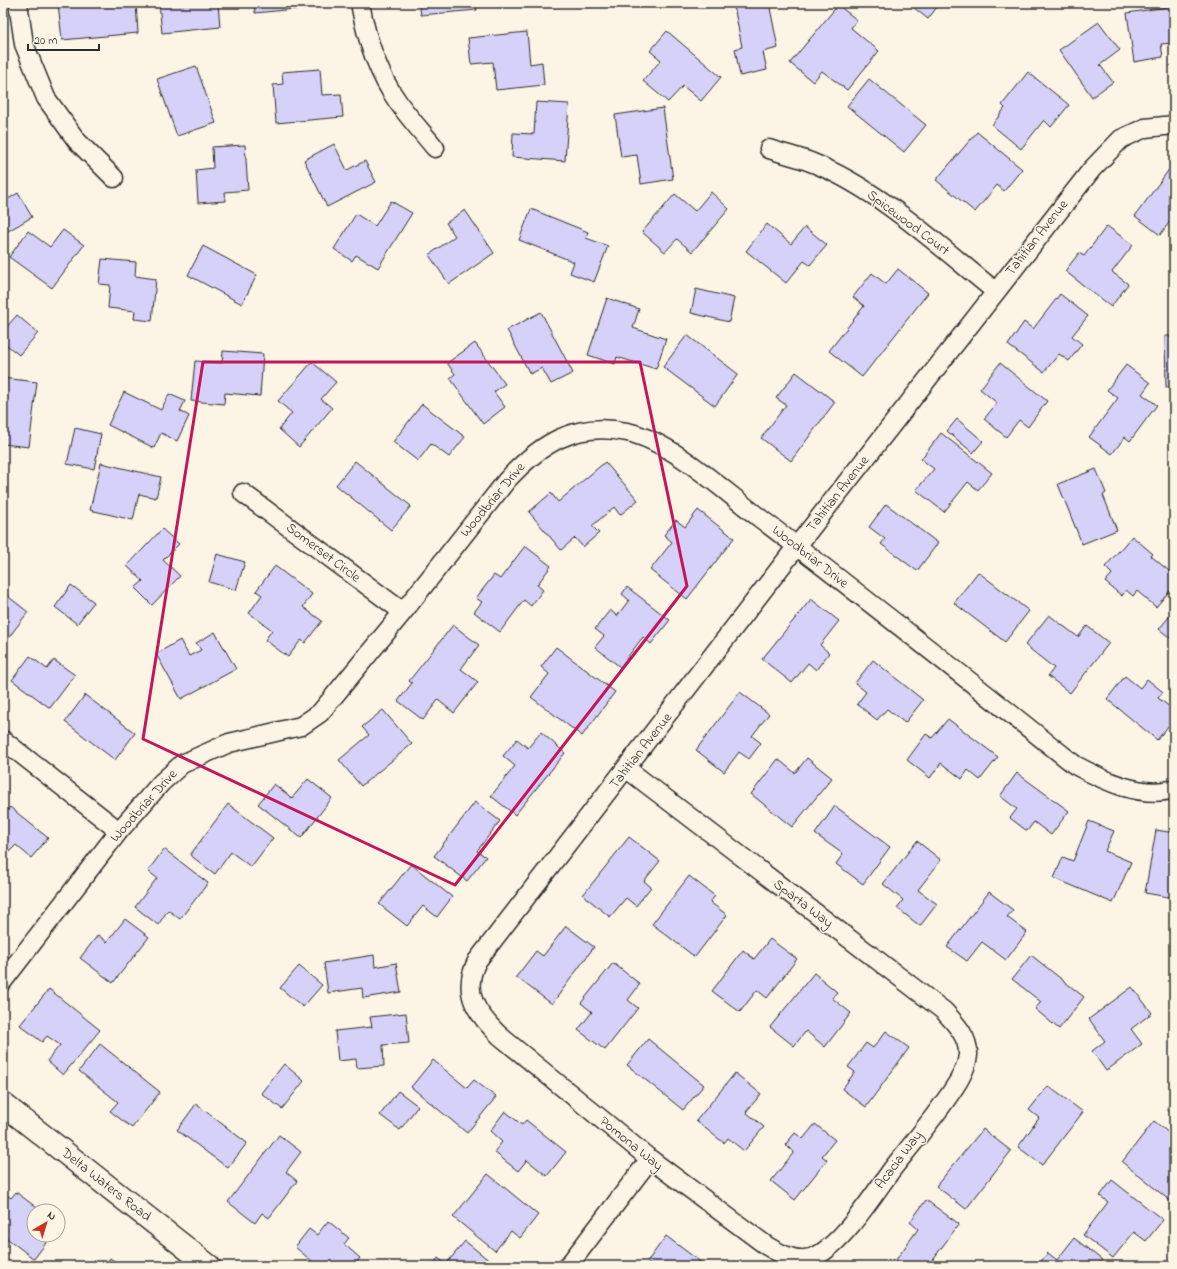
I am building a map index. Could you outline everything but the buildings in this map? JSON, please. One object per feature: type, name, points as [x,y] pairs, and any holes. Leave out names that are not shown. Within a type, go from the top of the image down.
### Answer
[{"type":"main road","name":"Delta Waters Road","points":[[3,1104],[209,1266]]},
{"type":"street","points":[[18,3],[24,44],[46,98],[77,141],[114,178]]},
{"type":"street","points":[[360,3],[363,21],[373,53],[383,75],[397,101],[435,148]]},
{"type":"street","name":"Tahitian Avenue","points":[[472,999],[470,985],[473,969],[477,961],[627,769],[797,546],[995,291],[1092,169],[1121,139],[1145,128],[1174,125]]},
{"type":"street","name":"Spicewood Court","points":[[769,150],[813,163],[842,177],[880,200],[995,291]]},
{"type":"street","name":"Woodbriar Drive","points":[[3,981],[119,831],[161,783],[182,764],[229,743],[301,726],[320,713],[403,612],[507,480],[525,460],[545,445],[564,436],[585,431],[605,429],[626,432],[648,438],[674,452],[797,546],[1075,764],[1101,778],[1123,786],[1148,790],[1174,789]]},
{"type":"street","name":"Somerset Circle","points":[[243,493],[403,612]]},
{"type":"street","points":[[3,740],[119,831]]},
{"type":"street","name":"Sparta Way","points":[[627,769],[944,1011],[958,1026],[967,1048]]},
{"type":"street","name":"Pomona Way","points":[[472,999],[485,1022],[500,1036],[650,1159],[767,1246],[782,1255],[802,1260],[811,1258]]},
{"type":"street","name":"Acacia Way","points":[[811,1258],[819,1255],[843,1234],[953,1091],[966,1064],[967,1048]]},
{"type":"street","points":[[568,1266],[650,1159]]},
{"type":"highlighted area","points":[[203,362],[640,362],[687,586],[455,885],[143,739]]}]
